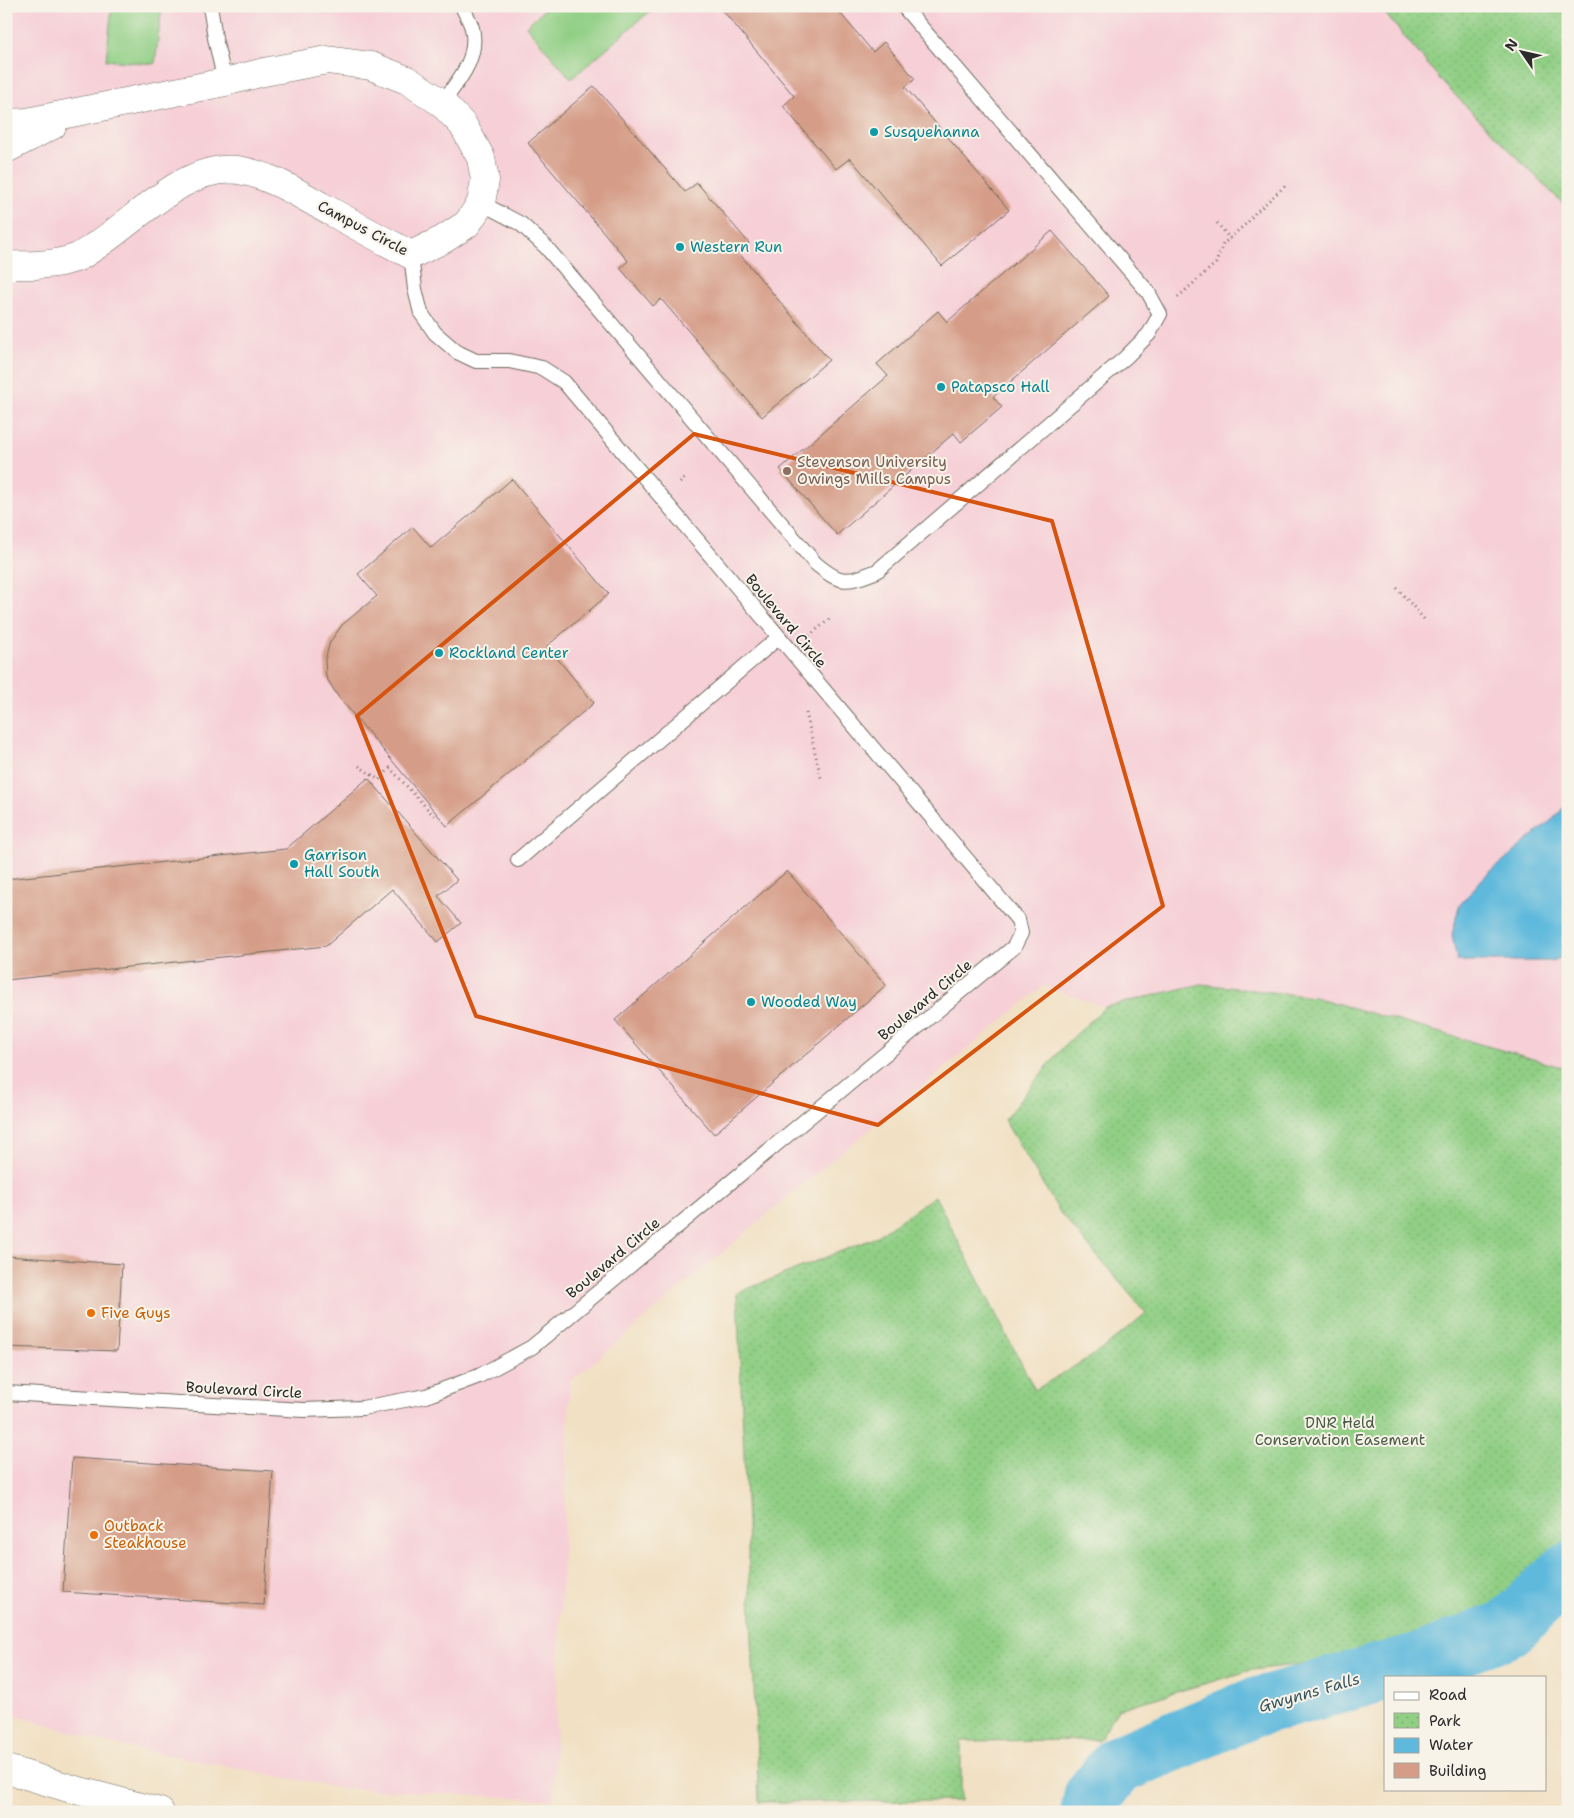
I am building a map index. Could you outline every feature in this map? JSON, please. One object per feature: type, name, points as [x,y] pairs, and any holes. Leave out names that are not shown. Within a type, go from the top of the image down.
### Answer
[{"type":"street","name":"Campus Circle","points":[[6,123],[27,122],[79,112],[327,60],[371,66],[407,80],[442,103],[463,125],[480,158],[485,180],[480,203],[468,224],[444,240],[411,256],[268,177],[237,170],[219,170],[186,182],[163,196],[78,257],[51,263],[22,266],[6,264]]},
{"type":"street","name":"Campus Circle","points":[[6,149],[79,112]]},
{"type":"street","points":[[6,1769],[72,1789],[160,1812]]},
{"type":"lane","points":[[210,6],[225,82]]},
{"type":"lane","points":[[442,103],[465,71],[474,50],[472,28],[462,6]]},
{"type":"lane","points":[[480,203],[521,224],[546,247],[815,563],[832,577],[853,581],[877,571],[1126,357],[1149,334],[1160,314],[1148,292],[903,6]]},
{"type":"lane","name":"Boulevard Circle","points":[[6,1393],[303,1410],[362,1408],[426,1396],[479,1376],[532,1347],[1014,947],[1021,933],[1018,920],[564,382],[542,368],[509,361],[476,360],[457,352],[435,333],[421,313],[415,289],[411,256]]},
{"type":"lane","points":[[518,860],[779,637]]},
{"type":"path","points":[[1160,314],[1216,263],[1223,244],[1285,186]]},
{"type":"path","points":[[1217,223],[1230,239]]},
{"type":"path","points":[[1397,588],[1424,619]]},
{"type":"path","points":[[806,638],[832,617]]},
{"type":"path","points":[[806,713],[822,778]]},
{"type":"path","points":[[359,766],[379,780],[390,768],[436,818]]},
{"type":"highlighted area","points":[[694,434],[1052,521],[1163,906],[878,1125],[476,1016],[357,716]]},
{"type":"shaded area","name":"Stevenson University Owings Mills Campus","points":[[6,6],[1379,6],[1444,84],[1568,209],[1568,1069],[1314,997],[1201,984],[1105,1007],[1044,986],[792,1193],[570,1382],[553,1800],[340,1788],[111,1744],[6,1712]]},
{"type":"green space","points":[[112,6],[162,6],[155,64],[106,60]]},
{"type":"green space","points":[[548,6],[656,6],[571,79],[526,26]]},
{"type":"green space","points":[[1379,6],[1568,6],[1568,209],[1444,84]]},
{"type":"green space","name":"DNR Held Conservation Easement","points":[[1201,984],[1314,997],[1568,1069],[1568,1597],[1524,1638],[1252,1670],[1118,1709],[1099,1740],[961,1741],[961,1801],[759,1802],[737,1293],[874,1238],[935,1196],[1035,1390],[1103,1349],[1146,1313],[1061,1214],[1004,1120],[1062,1048],[1105,1007]]},
{"type":"water","points":[[1568,803],[1568,955],[1552,961],[1457,961],[1452,935],[1459,906],[1484,877],[1553,819]]},
{"type":"building","name":"Susquehanna","points":[[719,6],[834,6],[873,52],[884,42],[915,79],[905,87],[1009,210],[942,266],[850,158],[836,169],[783,106],[794,96]]},
{"type":"building","name":"Western Run","points":[[594,86],[685,192],[697,183],[749,243],[738,252],[829,360],[762,417],[661,299],[653,306],[620,268],[628,261],[528,143]]},
{"type":"building","name":"Patapsco Hall","points":[[1052,231],[1109,296],[993,397],[1002,407],[961,442],[954,433],[837,535],[780,469],[888,376],[877,364],[938,311],[947,322]]},
{"type":"building","name":"Rockland Center","points":[[512,479],[609,594],[547,646],[594,703],[447,826],[337,695],[326,677],[325,660],[330,642],[342,625],[377,596],[358,574],[413,527],[431,548]]},
{"type":"building","name":"Garrison Hall South","points":[[368,778],[457,880],[438,896],[461,923],[438,942],[392,889],[326,946],[6,980],[6,879],[286,849]]},
{"type":"building","name":"Wooded Way","points":[[787,871],[886,985],[714,1134],[615,1020]]},
{"type":"building","points":[[6,1256],[122,1264],[117,1351],[6,1347]]},
{"type":"building","points":[[72,1458],[273,1471],[264,1605],[63,1592]]},
{"type":"waterway","name":"Gwynns Falls","points":[[1090,1812],[1093,1796],[1118,1765],[1253,1708],[1423,1661],[1507,1629],[1568,1572]]},
{"type":"place","name":"Susquehanna","points":[[874,132]]},
{"type":"place","name":"Western Run","points":[[680,247]]},
{"type":"place","name":"Patapsco Hall","points":[[941,387]]},
{"type":"place","name":"Stevenson University Owings Mills Campus","points":[[787,471]]},
{"type":"place","name":"Rockland Center","points":[[439,653]]},
{"type":"place","name":"Garrison Hall South","points":[[294,864]]},
{"type":"place","name":"Wooded Way","points":[[751,1002]]},
{"type":"place","name":"Five Guys","points":[[91,1313]]},
{"type":"place","name":"Outback Steakhouse","points":[[94,1535]]}]
